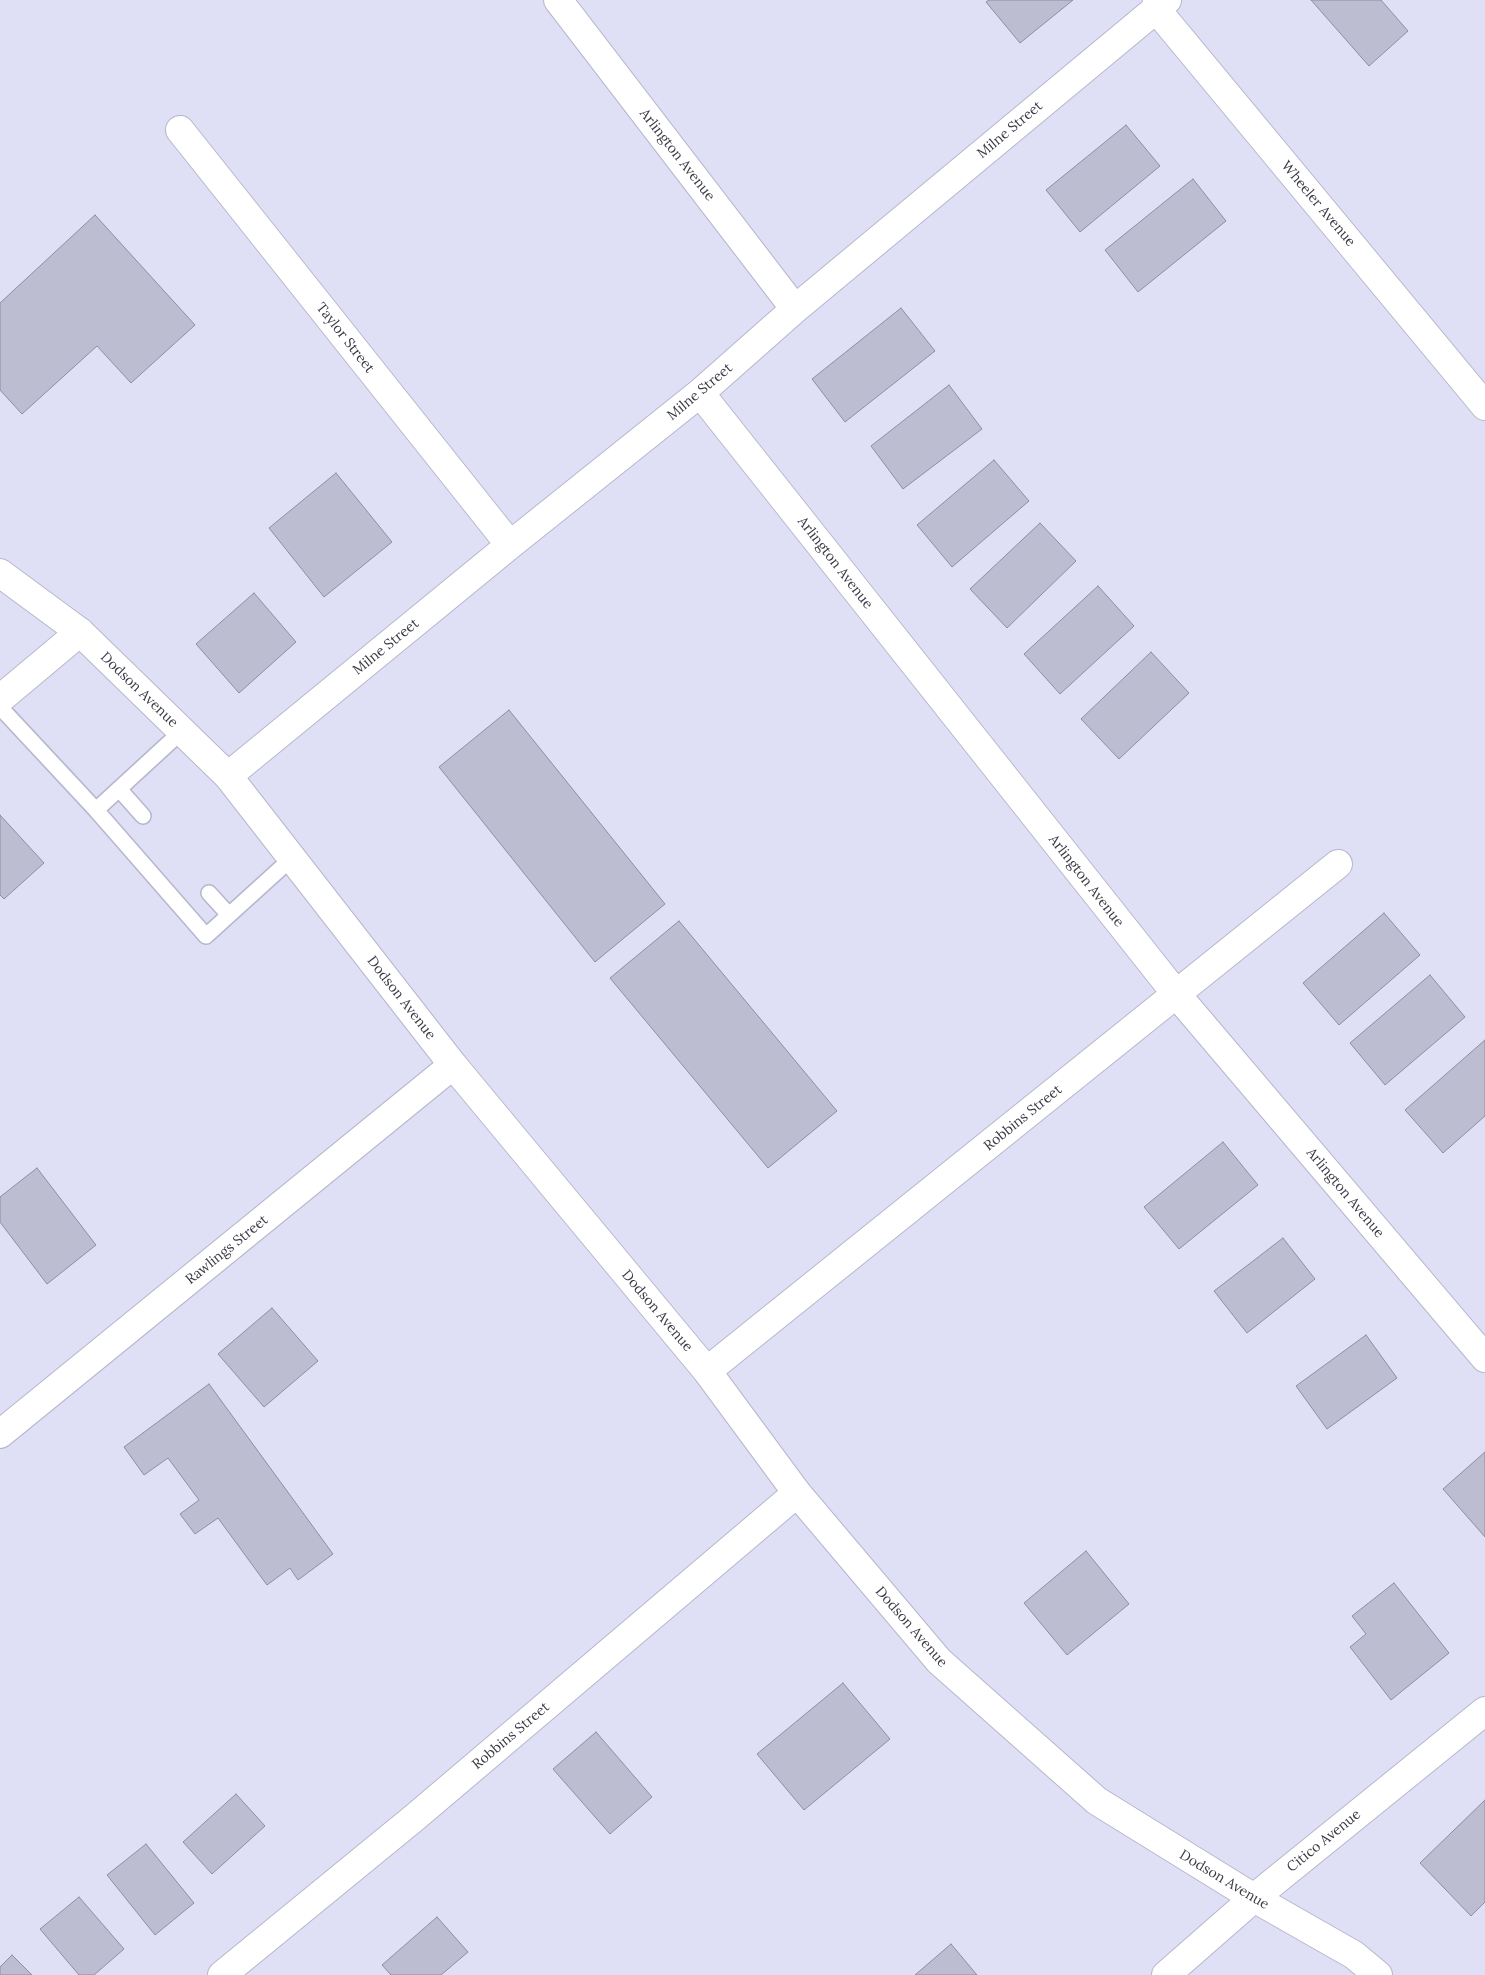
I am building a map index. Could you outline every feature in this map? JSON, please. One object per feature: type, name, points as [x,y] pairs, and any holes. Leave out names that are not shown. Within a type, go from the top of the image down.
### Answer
[{"type":"street","name":"Arlington Avenue","points":[[558,0],[796,309]]},
{"type":"street","name":"Milne Street","points":[[228,776],[510,545],[700,393],[796,309],[1160,3]]},
{"type":"street","name":"Wheeler Avenue","points":[[1160,3],[1485,406]]},
{"type":"street","name":"Taylor Street","points":[[180,130],[510,545]]},
{"type":"street","name":"Arlington Avenue","points":[[700,393],[1177,995],[1485,1358]]},
{"type":"street","name":"Dodson Avenue","points":[[0,573],[80,632],[228,776],[453,1065],[707,1371],[797,1492],[939,1662],[1097,1801],[1254,1898],[1354,1955],[1378,1975]]},
{"type":"street","points":[[0,699],[80,632]]},
{"type":"street","name":"Robbins Street","points":[[707,1371],[1338,864]]},
{"type":"street","name":"Rawlings Street","points":[[0,1434],[453,1065]]},
{"type":"street","name":"Robbins Street","points":[[222,1975],[414,1818],[797,1492]]},
{"type":"street","name":"Citico Avenue","points":[[1166,1975],[1254,1898],[1485,1711]]},
{"type":"lane","points":[[0,707],[96,810],[206,936],[292,858]]},
{"type":"lane","points":[[96,810],[120,790],[182,731]]},
{"type":"lane","points":[[120,790],[144,816]]},
{"type":"lane","points":[[209,893],[228,915]]},
{"type":"building","points":[[989,0],[1073,0],[1020,43],[986,2]]},
{"type":"building","points":[[1311,0],[1381,0],[1408,31],[1369,66]]},
{"type":"building","points":[[1126,125],[1160,166],[1080,232],[1046,190]]},
{"type":"building","points":[[1193,179],[1226,221],[1138,292],[1105,250]]},
{"type":"building","points":[[95,215],[195,325],[131,383],[97,346],[22,414],[0,390],[0,303]]},
{"type":"building","points":[[901,308],[935,351],[845,422],[812,379]]},
{"type":"building","points":[[949,385],[982,429],[903,489],[871,446]]},
{"type":"building","points":[[994,460],[1029,501],[952,567],[917,525]]},
{"type":"building","points":[[336,473],[392,542],[324,597],[269,528]]},
{"type":"building","points":[[1040,523],[1076,561],[1007,628],[970,589]]},
{"type":"building","points":[[1098,586],[1134,626],[1060,694],[1024,654]]},
{"type":"building","points":[[254,593],[296,642],[239,693],[196,644]]},
{"type":"building","points":[[1151,652],[1189,693],[1119,759],[1081,719]]},
{"type":"building","points":[[509,710],[665,904],[595,962],[439,767]]},
{"type":"building","points":[[0,815],[44,863],[4,899],[0,895]]},
{"type":"building","points":[[1384,913],[1420,955],[1339,1025],[1303,983]]},
{"type":"building","points":[[679,921],[837,1111],[768,1168],[610,978]]},
{"type":"building","points":[[1430,975],[1465,1017],[1385,1085],[1350,1043]]},
{"type":"building","points":[[1485,1040],[1485,1116],[1443,1153],[1405,1110]]},
{"type":"building","points":[[1223,1142],[1258,1185],[1179,1249],[1144,1207]]},
{"type":"building","points":[[37,1168],[96,1245],[47,1284],[0,1222],[0,1197]]},
{"type":"building","points":[[1283,1238],[1315,1279],[1247,1333],[1214,1291]]},
{"type":"building","points":[[272,1308],[318,1361],[264,1407],[218,1354]]},
{"type":"building","points":[[1366,1335],[1397,1378],[1327,1429],[1296,1386]]},
{"type":"building","points":[[209,1384],[333,1554],[298,1580],[290,1568],[267,1585],[218,1518],[195,1534],[180,1514],[199,1500],[168,1458],[144,1475],[124,1447]]},
{"type":"building","points":[[1485,1452],[1485,1537],[1443,1489]]},
{"type":"building","points":[[1086,1551],[1129,1604],[1067,1655],[1024,1603]]},
{"type":"building","points":[[1394,1583],[1449,1653],[1391,1700],[1350,1647],[1366,1634],[1352,1616]]},
{"type":"building","points":[[843,1683],[890,1739],[804,1810],[757,1754]]},
{"type":"building","points":[[596,1732],[652,1797],[610,1834],[553,1769]]},
{"type":"building","points":[[236,1794],[265,1826],[212,1874],[183,1842]]},
{"type":"building","points":[[1485,1800],[1485,1902],[1471,1916],[1420,1863]]},
{"type":"building","points":[[146,1844],[194,1903],[155,1935],[107,1875]]},
{"type":"building","points":[[79,1897],[124,1949],[94,1975],[79,1975],[40,1929]]},
{"type":"building","points":[[437,1917],[468,1952],[441,1975],[391,1975],[382,1965]]},
{"type":"building","points":[[951,1944],[977,1975],[915,1975]]},
{"type":"building","points":[[12,1955],[32,1975],[0,1975],[0,1967]]}]
